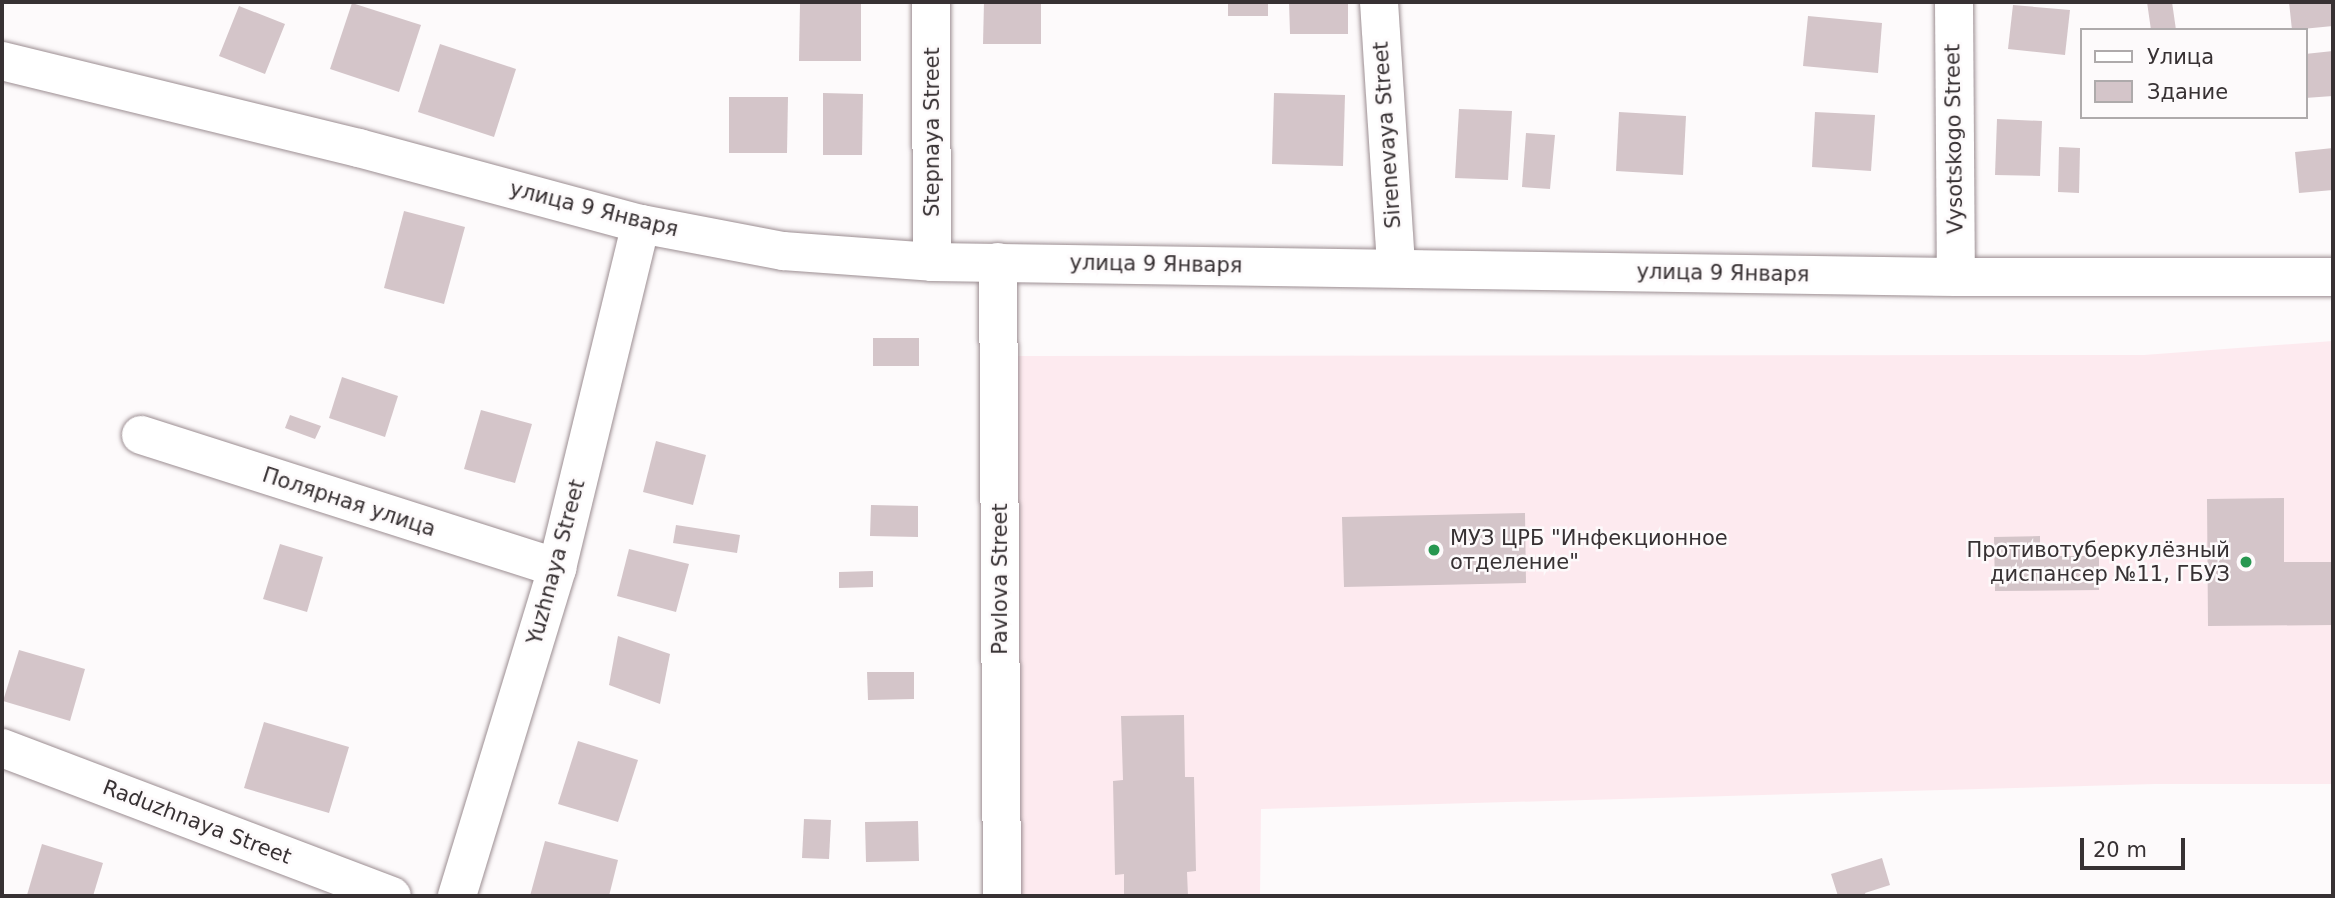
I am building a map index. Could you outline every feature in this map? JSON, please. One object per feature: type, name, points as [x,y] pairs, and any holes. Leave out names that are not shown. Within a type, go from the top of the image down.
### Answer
[{"type":"street","name":"Stepnaya Street","points":[[931,2],[932,262]]},
{"type":"street","name":"Sirenevaya Street","points":[[1379,2],[1396,267]]},
{"type":"street","name":"Vysotskogo Street","points":[[1954,2],[1956,277]]},
{"type":"street","name":"улица 9 Января","points":[[2,61],[359,148],[641,224],[783,251],[932,262],[1956,277],[2333,277]]},
{"type":"street","name":"Yuzhnaya Street","points":[[457,896],[557,568],[641,224]]},
{"type":"street","name":"Pavlova Street","points":[[998,262],[1002,896]]},
{"type":"street","name":"Полярная улица","points":[[141,435],[557,568]]},
{"type":"street","name":"Raduzhnaya Street","points":[[2,748],[392,896]]},
{"type":"shaded area","points":[[2333,341],[2333,784],[2155,784],[1261,809],[1260,896],[1021,896],[1016,356],[2144,355]]},
{"type":"building","points":[[984,2],[1041,2],[1041,44],[983,44]]},
{"type":"building","points":[[1228,2],[1268,2],[1268,16],[1228,16]]},
{"type":"building","points":[[1289,2],[1348,2],[1348,34],[1290,34]]},
{"type":"building","points":[[2147,2],[2172,2],[2176,28],[2151,28]]},
{"type":"building","points":[[2289,2],[2333,2],[2333,26],[2292,28]]},
{"type":"building","points":[[352,3],[421,25],[399,92],[330,69]]},
{"type":"building","points":[[800,3],[861,3],[861,61],[799,61]]},
{"type":"building","points":[[2013,5],[2070,10],[2065,55],[2008,49]]},
{"type":"building","points":[[239,6],[285,24],[265,74],[219,56]]},
{"type":"building","points":[[1808,16],[1882,23],[1878,73],[1803,66]]},
{"type":"building","points":[[440,44],[516,69],[494,137],[418,112]]},
{"type":"building","points":[[2333,51],[2333,96],[2307,98],[2307,54]]},
{"type":"building","points":[[823,93],[863,94],[862,155],[823,155]]},
{"type":"building","points":[[1274,93],[1345,95],[1343,166],[1272,164]]},
{"type":"building","points":[[729,97],[788,97],[787,153],[729,153]]},
{"type":"building","points":[[1459,109],[1512,111],[1508,180],[1455,178]]},
{"type":"building","points":[[1619,112],[1686,116],[1683,175],[1616,171]]},
{"type":"building","points":[[1815,112],[1875,115],[1871,171],[1812,167]]},
{"type":"building","points":[[1997,119],[2042,121],[2040,176],[1995,175]]},
{"type":"building","points":[[1526,133],[1555,135],[1550,189],[1522,187]]},
{"type":"building","points":[[2059,147],[2080,148],[2079,193],[2058,192]]},
{"type":"building","points":[[2333,148],[2333,190],[2299,193],[2295,152]]},
{"type":"building","points":[[404,211],[465,227],[444,304],[384,288]]},
{"type":"building","points":[[873,338],[919,338],[919,366],[873,366]]},
{"type":"building","points":[[342,377],[398,396],[385,437],[329,418]]},
{"type":"building","points":[[481,410],[532,424],[515,483],[464,469]]},
{"type":"building","points":[[290,415],[321,426],[315,439],[285,428]]},
{"type":"building","points":[[656,441],[706,455],[693,505],[643,492]]},
{"type":"building","name":"Противотуберкулёзный диспансер №11, ГБУЗ","points":[[2284,498],[2284,562],[2333,562],[2333,625],[2208,626],[2207,499]]},
{"type":"building","points":[[871,505],[918,506],[918,537],[870,536]]},
{"type":"building","name":"МУЗ ЦРБ \"Инфекционное отделение\"","points":[[1525,513],[1526,583],[1344,587],[1342,517]]},
{"type":"building","points":[[676,525],[740,535],[737,553],[673,543]]},
{"type":"building","points":[[2040,536],[2040,556],[2099,556],[2099,590],[1995,591],[1994,537]]},
{"type":"building","points":[[280,544],[323,557],[307,612],[263,599]]},
{"type":"building","points":[[629,549],[689,564],[676,612],[617,596]]},
{"type":"building","points":[[873,571],[873,587],[839,588],[839,572]]},
{"type":"building","points":[[618,636],[670,654],[660,704],[609,685]]},
{"type":"building","points":[[19,650],[85,669],[70,721],[3,701]]},
{"type":"building","points":[[867,672],[914,672],[914,699],[868,700]]},
{"type":"building","points":[[1184,715],[1185,777],[1194,777],[1196,871],[1187,872],[1188,896],[1124,896],[1124,874],[1115,875],[1113,781],[1123,780],[1121,716]]},
{"type":"building","points":[[264,722],[349,747],[329,813],[244,788]]},
{"type":"building","points":[[578,741],[638,760],[618,822],[558,804]]},
{"type":"building","points":[[804,819],[831,820],[829,859],[802,858]]},
{"type":"building","points":[[918,821],[919,861],[866,862],[865,822]]},
{"type":"building","points":[[545,841],[618,860],[609,896],[530,896]]},
{"type":"building","points":[[42,844],[103,863],[93,896],[27,895]]},
{"type":"building","points":[[1882,858],[1890,885],[1865,893],[1866,896],[1838,896],[1831,874]]},
{"type":"place","name":"МУЗ ЦРБ \"Инфекционное отделение\"","points":[[1434,550]]},
{"type":"place","name":"Противотуберкулёзный диспансер №11, ГБУЗ","points":[[2246,562]]}]
